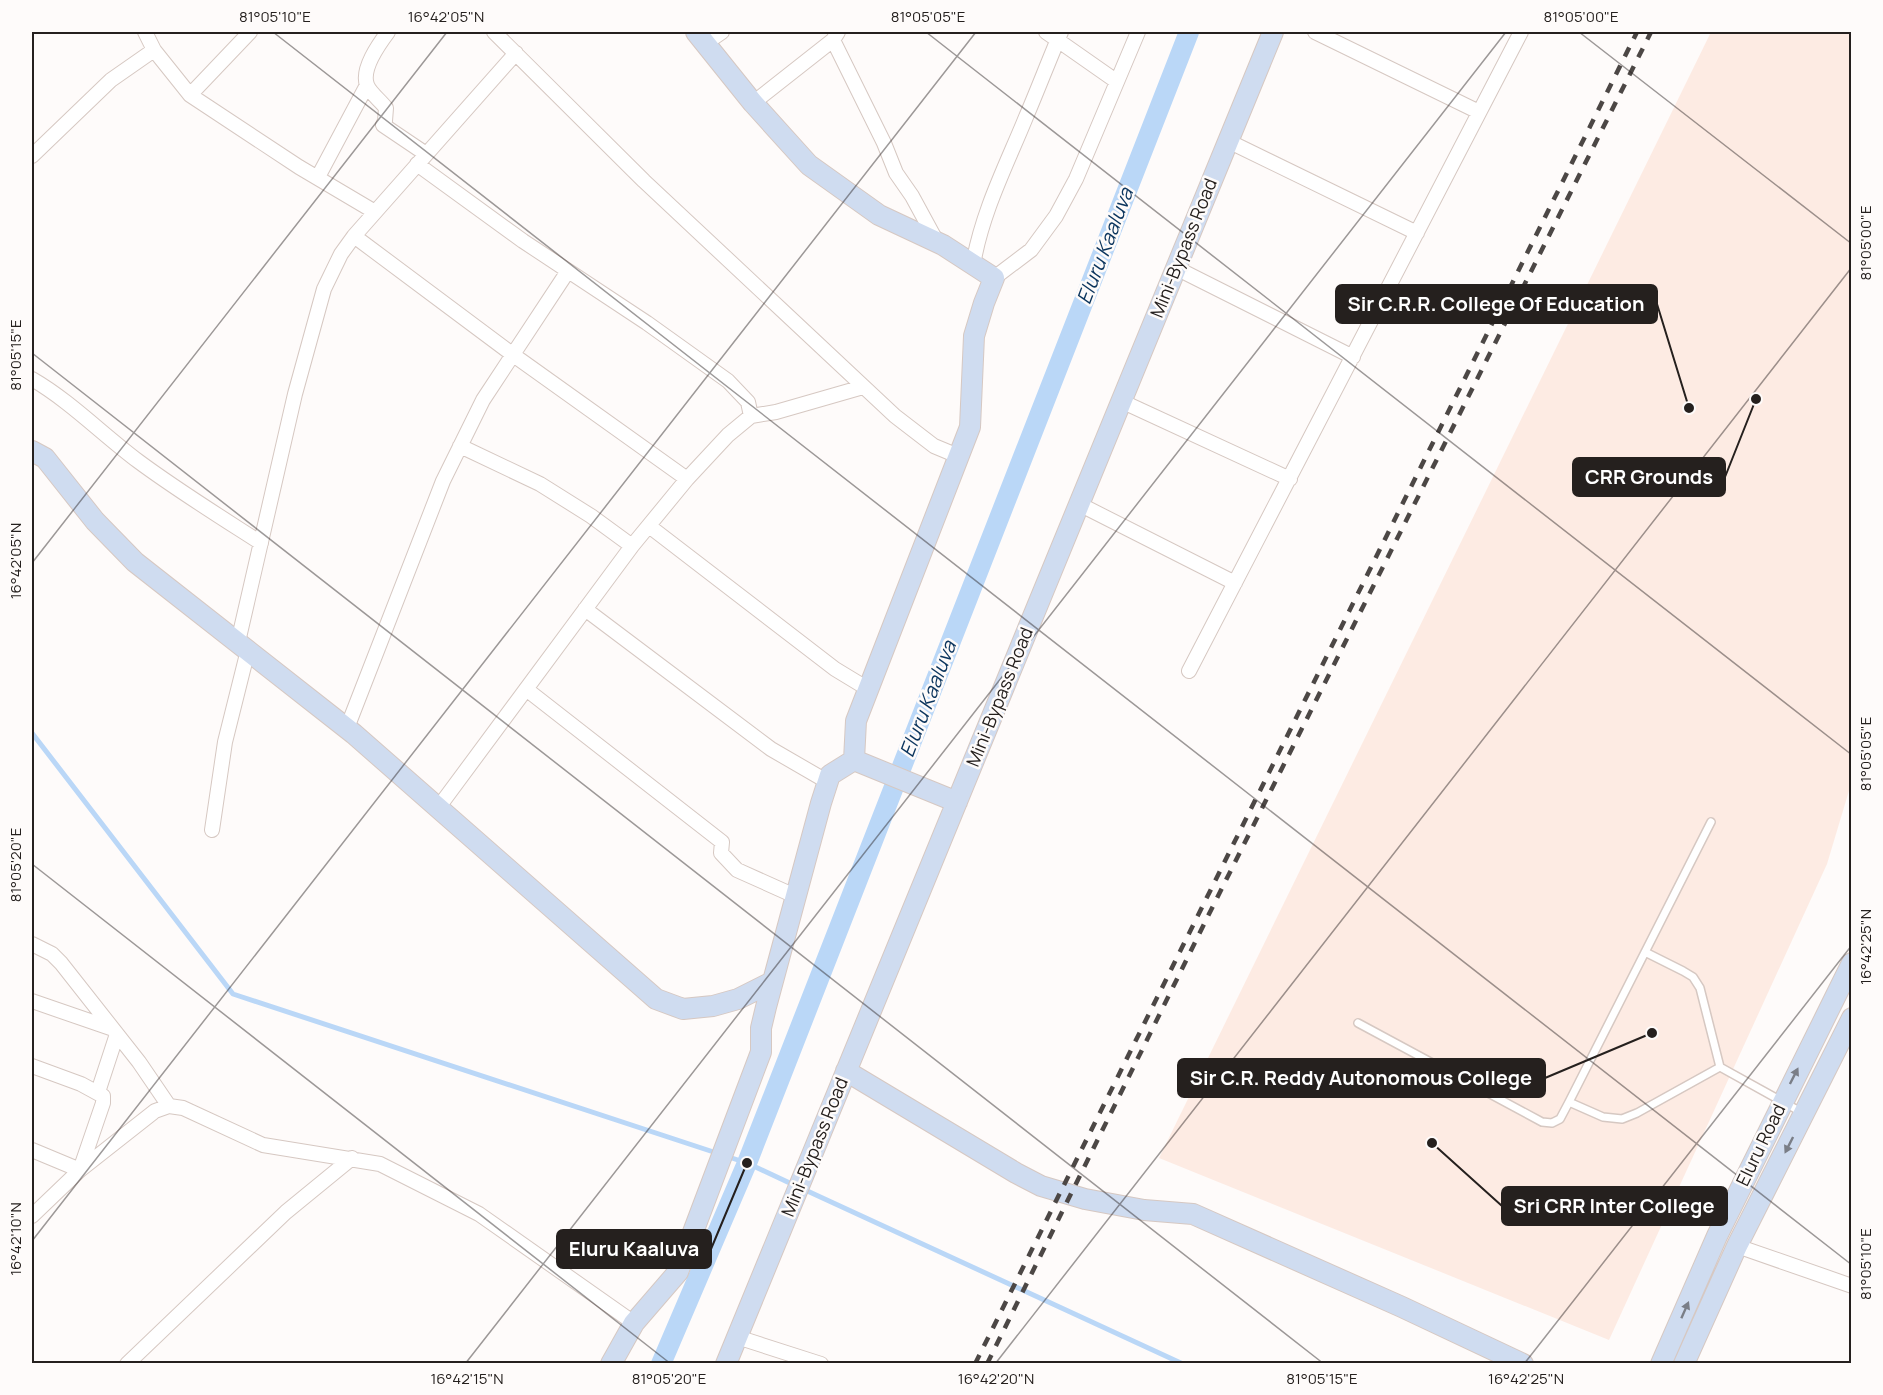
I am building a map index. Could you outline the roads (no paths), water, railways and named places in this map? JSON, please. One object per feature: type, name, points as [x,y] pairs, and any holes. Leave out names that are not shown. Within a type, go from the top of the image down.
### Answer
[{"type":"street","points":[[145,32],[154,50],[190,95],[299,167],[375,212]]},
{"type":"street","points":[[190,95],[250,32]]},
{"type":"street","points":[[318,177],[367,85],[367,74],[373,54],[388,32]]},
{"type":"street","points":[[494,32],[652,189],[863,387],[895,416],[934,446],[958,456]]},
{"type":"street","points":[[722,32],[701,38],[753,103],[809,165],[879,214],[937,242],[994,278]]},
{"type":"street","points":[[854,760],[856,721],[970,427],[974,336],[984,303],[994,278],[1031,250],[1056,216],[1076,179],[1137,32]]},
{"type":"street","name":"Mini-Bypass Road","points":[[726,1364],[1273,32]]},
{"type":"street","points":[[1315,32],[1479,112]]},
{"type":"street","points":[[1189,672],[1521,32]]},
{"type":"street","points":[[974,265],[977,240],[995,186],[1026,118],[1054,34],[1116,81]]},
{"type":"street","points":[[753,103],[836,36],[896,173],[912,196],[937,242]]},
{"type":"street","points":[[32,156],[111,80],[154,50]]},
{"type":"street","points":[[212,830],[225,742],[261,543],[295,394],[324,289],[340,254],[354,236],[516,53]]},
{"type":"street","points":[[367,85],[386,108],[383,126],[524,241],[647,322],[728,381],[748,402],[751,416]]},
{"type":"street","points":[[1228,141],[1417,233]]},
{"type":"street","points":[[354,236],[512,354],[687,479]]},
{"type":"street","points":[[1176,268],[1353,357]]},
{"type":"street","points":[[347,728],[443,481],[483,400],[568,271]]},
{"type":"street","points":[[32,379],[50,389],[137,460],[182,493],[261,543]]},
{"type":"street","points":[[438,808],[632,546],[687,479],[728,435],[751,416],[776,412],[863,387]]},
{"type":"street","points":[[1121,401],[1290,479]]},
{"type":"street","points":[[460,446],[540,484],[591,516],[632,546]]},
{"type":"street","points":[[32,451],[45,458],[94,521],[135,562],[347,728],[656,999],[683,1009],[713,1006],[738,999],[772,982]]},
{"type":"street","points":[[1079,504],[1235,584]]},
{"type":"street","points":[[649,526],[835,669],[868,689]]},
{"type":"street","points":[[585,609],[771,749],[828,782]]},
{"type":"street","points":[[526,689],[722,842],[721,854],[737,870],[795,896]]},
{"type":"street","points":[[854,760],[957,802]]},
{"type":"street","points":[[611,1364],[634,1323],[678,1272],[761,1052],[761,1028],[772,982],[830,776],[854,760]]},
{"type":"street","points":[[32,944],[52,954],[61,963],[139,1062],[169,1106]]},
{"type":"street","name":"Eluru Road","points":[[1661,1364],[1717,1236],[1851,963]]},
{"type":"street","points":[[32,1000],[115,1032]]},
{"type":"street","name":"Eluru Road","points":[[1685,1363],[1737,1246],[1851,1018]]},
{"type":"street","points":[[98,1092],[115,1032]]},
{"type":"street","points":[[32,1066],[103,1096],[103,1103],[80,1170]]},
{"type":"street","points":[[845,1075],[1041,1186],[1111,1204],[1144,1210],[1193,1214],[1391,1302],[1523,1364]]},
{"type":"street","points":[[32,1216],[80,1170],[155,1111],[169,1106],[183,1108],[263,1144],[280,1149],[380,1164],[479,1214],[634,1323]]},
{"type":"street","points":[[32,1150],[80,1170]]},
{"type":"street","points":[[127,1364],[286,1212],[352,1158]]},
{"type":"street","points":[[1737,1246],[1851,1286]]},
{"type":"street","points":[[737,1337],[821,1364]]},
{"type":"lane","points":[[1358,1023],[1542,1122],[1552,1123],[1560,1119],[1711,822]]},
{"type":"lane","points":[[1645,952],[1693,977],[1700,988],[1720,1067],[1805,1114]]},
{"type":"lane","points":[[1569,1101],[1603,1117],[1622,1119],[1720,1067]]},
{"type":"waterway","name":"Eluru Kaaluva","points":[[661,1364],[747,1163],[1189,32]]},
{"type":"waterway","points":[[32,733],[233,994],[747,1163],[794,1185]]},
{"type":"waterway","points":[[803,1189],[1183,1364]]},
{"type":"railway","points":[[975,1364],[1637,32]]},
{"type":"railway","points":[[987,1364],[1213,906],[1651,32]]},
{"type":"place","name":"CRR Grounds","points":[[1756,399]]},
{"type":"place","name":"Sir C.R.R. College Of Education","points":[[1689,408]]},
{"type":"place","name":"Sir C.R. Reddy Autonomous College","points":[[1652,1033]]},
{"type":"place","name":"Sri CRR Inter College","points":[[1432,1143]]},
{"type":"place","name":"Eluru Kaaluva","points":[[747,1163]]}]
